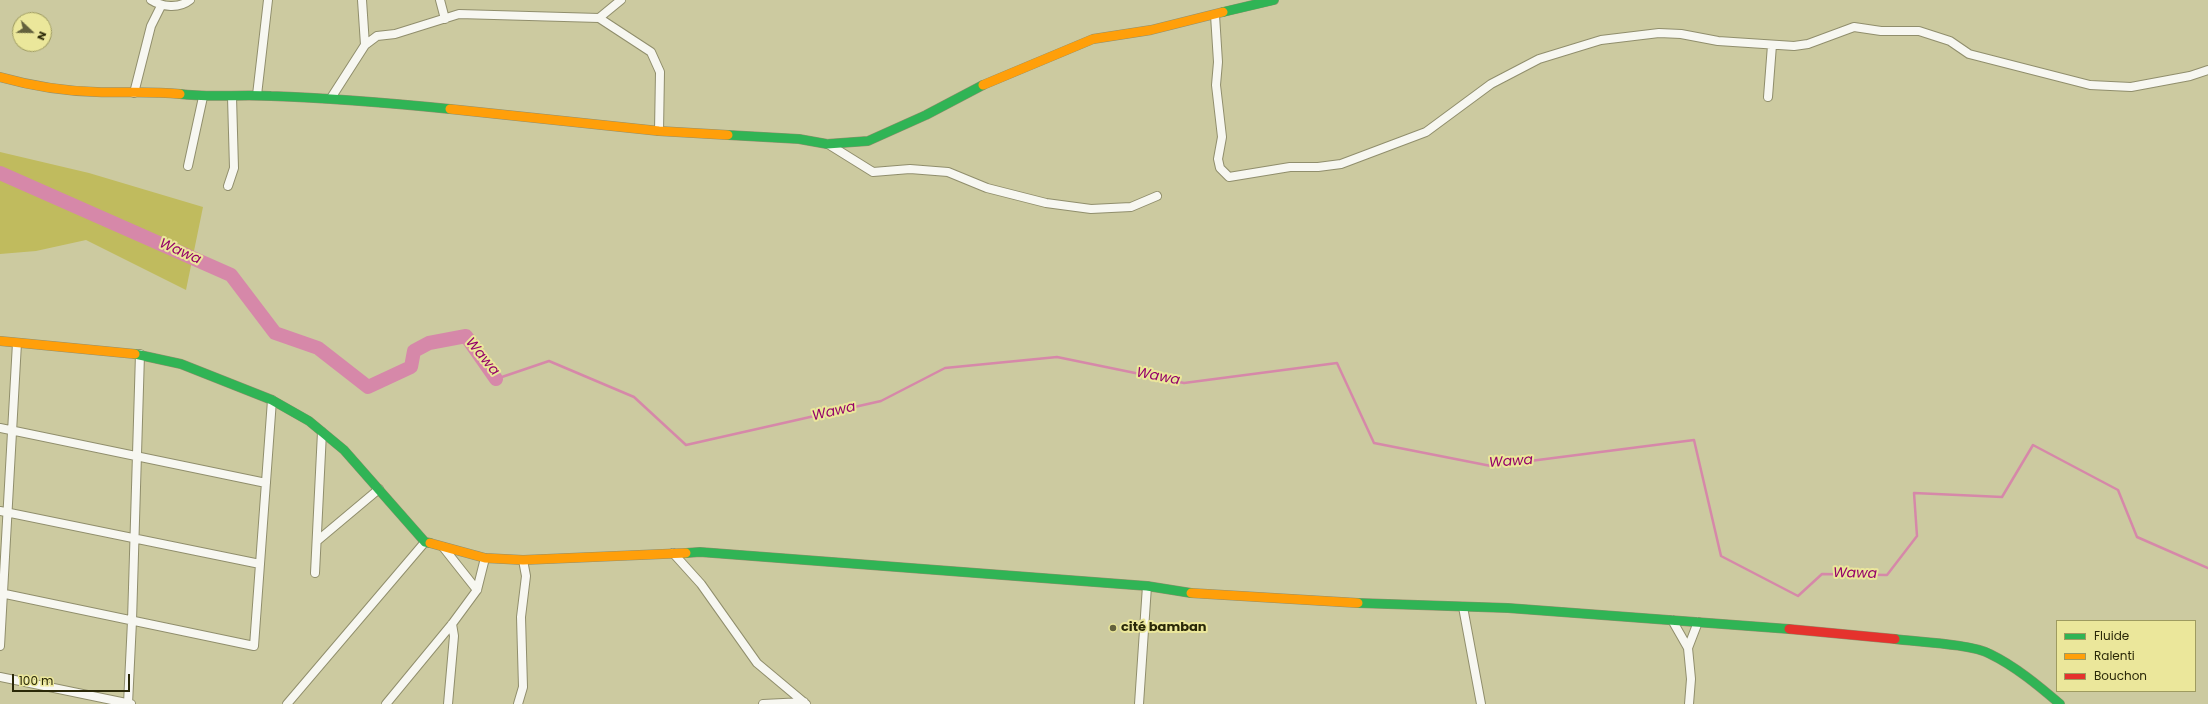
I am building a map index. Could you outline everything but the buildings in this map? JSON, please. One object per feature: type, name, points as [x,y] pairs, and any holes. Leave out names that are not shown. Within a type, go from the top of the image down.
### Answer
[{"type":"street","points":[[151,0],[161,6],[184,5],[190,0]]},
{"type":"street","points":[[257,95],[268,0]]},
{"type":"street","points":[[362,0],[365,45]]},
{"type":"street","points":[[440,0],[445,19]]},
{"type":"street","points":[[599,18],[621,0]]},
{"type":"street","points":[[0,77],[36,87],[96,92],[163,92],[203,97],[257,95],[331,98],[510,114],[659,131],[799,139],[827,144],[868,141],[926,115],[998,77],[1093,39],[1151,30],[1274,0]]},
{"type":"street","points":[[134,92],[151,26],[161,6]]},
{"type":"street","points":[[331,98],[365,45],[377,36],[395,34],[459,14],[599,18],[651,52],[660,72],[659,131]]},
{"type":"street","points":[[1215,15],[1218,62],[1216,85],[1222,137],[1218,159],[1220,168],[1229,177],[1290,167],[1318,167],[1341,164],[1426,132],[1491,84],[1539,60],[1586,44],[1659,32],[1681,34],[1718,41],[1748,42],[1772,45],[1808,44],[1854,27],[1869,28],[1881,31],[1919,31],[1950,41],[1969,54],[2090,85],[2131,87],[2190,76],[2208,70]]},
{"type":"street","points":[[1768,97],[1772,45]]},
{"type":"street","points":[[188,166],[203,97]]},
{"type":"street","points":[[228,186],[234,168],[232,97]]},
{"type":"street","points":[[827,144],[873,172],[910,169],[948,172],[987,188],[1046,203],[1091,209],[1131,207],[1157,196]]},
{"type":"street","points":[[0,341],[140,354],[181,364],[272,400],[308,420],[344,450],[425,542],[485,558],[523,560],[700,552],[1147,586],[1206,595],[1334,602],[1508,608],[1850,633],[1960,647],[1989,653],[2040,687],[2060,704]]},
{"type":"street","points":[[0,646],[4,512],[12,430],[17,343]]},
{"type":"street","points":[[0,677],[129,704],[140,354]]},
{"type":"street","points":[[1,594],[254,646],[272,400]]},
{"type":"street","points":[[0,428],[266,483]]},
{"type":"street","points":[[315,573],[322,432]]},
{"type":"street","points":[[317,542],[379,489]]},
{"type":"street","points":[[4,512],[260,564]]},
{"type":"street","points":[[287,704],[425,542]]},
{"type":"street","points":[[443,547],[477,590]]},
{"type":"street","points":[[673,553],[701,584],[757,663],[805,703]]},
{"type":"street","points":[[386,704],[452,624],[477,590],[485,558]]},
{"type":"street","points":[[518,704],[523,687],[521,617],[526,576],[523,560]]},
{"type":"street","points":[[1139,704],[1147,586]]},
{"type":"street","points":[[1463,607],[1481,704]]},
{"type":"street","points":[[1672,620],[1688,648],[1691,679],[1688,704]]},
{"type":"street","points":[[1688,648],[1698,622]]},
{"type":"street","points":[[448,704],[454,636],[452,624]]},
{"type":"street","points":[[763,704],[805,703]]},
{"type":"shaded area","points":[[0,152],[89,173],[203,207],[186,290],[86,240],[36,251],[0,254]]},
{"type":"waterway","name":"Wawa","points":[[0,173],[231,275],[275,333],[318,348],[368,387],[411,367],[414,351],[429,343],[466,336],[496,379]]},
{"type":"waterway","name":"Wawa","points":[[496,379],[549,361],[634,397],[686,445],[881,401],[945,368],[1057,357],[1184,383],[1337,363],[1374,443],[1491,466],[1694,440],[1721,556],[1798,596],[1822,574],[1887,575],[1917,536],[1914,493],[2002,497],[2033,445],[2118,490],[2137,537],[2208,568]]},
{"type":"traffic: fast","points":[[1223,12],[1274,0]]},
{"type":"traffic: fast","points":[[728,135],[799,139],[827,144],[868,141],[926,115],[983,85]]},
{"type":"traffic: fast","points":[[180,94],[203,96],[316,98],[450,109]]},
{"type":"traffic: fast","points":[[135,354],[181,364],[272,400],[309,421],[344,450],[425,542],[430,543]]},
{"type":"traffic: fast","points":[[686,553],[700,552],[1147,586],[1191,593]]},
{"type":"traffic: fast","points":[[1358,603],[1508,608],[1789,629]]},
{"type":"traffic: fast","points":[[1895,639],[1971,648],[1990,654],[2018,670],[2060,704]]},
{"type":"traffic: slow","points":[[983,85],[1093,39],[1151,30],[1223,12]]},
{"type":"traffic: slow","points":[[0,77],[60,89],[180,94]]},
{"type":"traffic: slow","points":[[450,109],[659,131],[728,135]]},
{"type":"traffic: slow","points":[[0,341],[135,354]]},
{"type":"traffic: slow","points":[[430,543],[485,558],[523,560],[686,553]]},
{"type":"traffic: slow","points":[[1191,593],[1358,603]]},
{"type":"traffic: jam","points":[[1789,629],[1895,639]]},
{"type":"place","name":"cité bamban","points":[[1113,628]]}]
